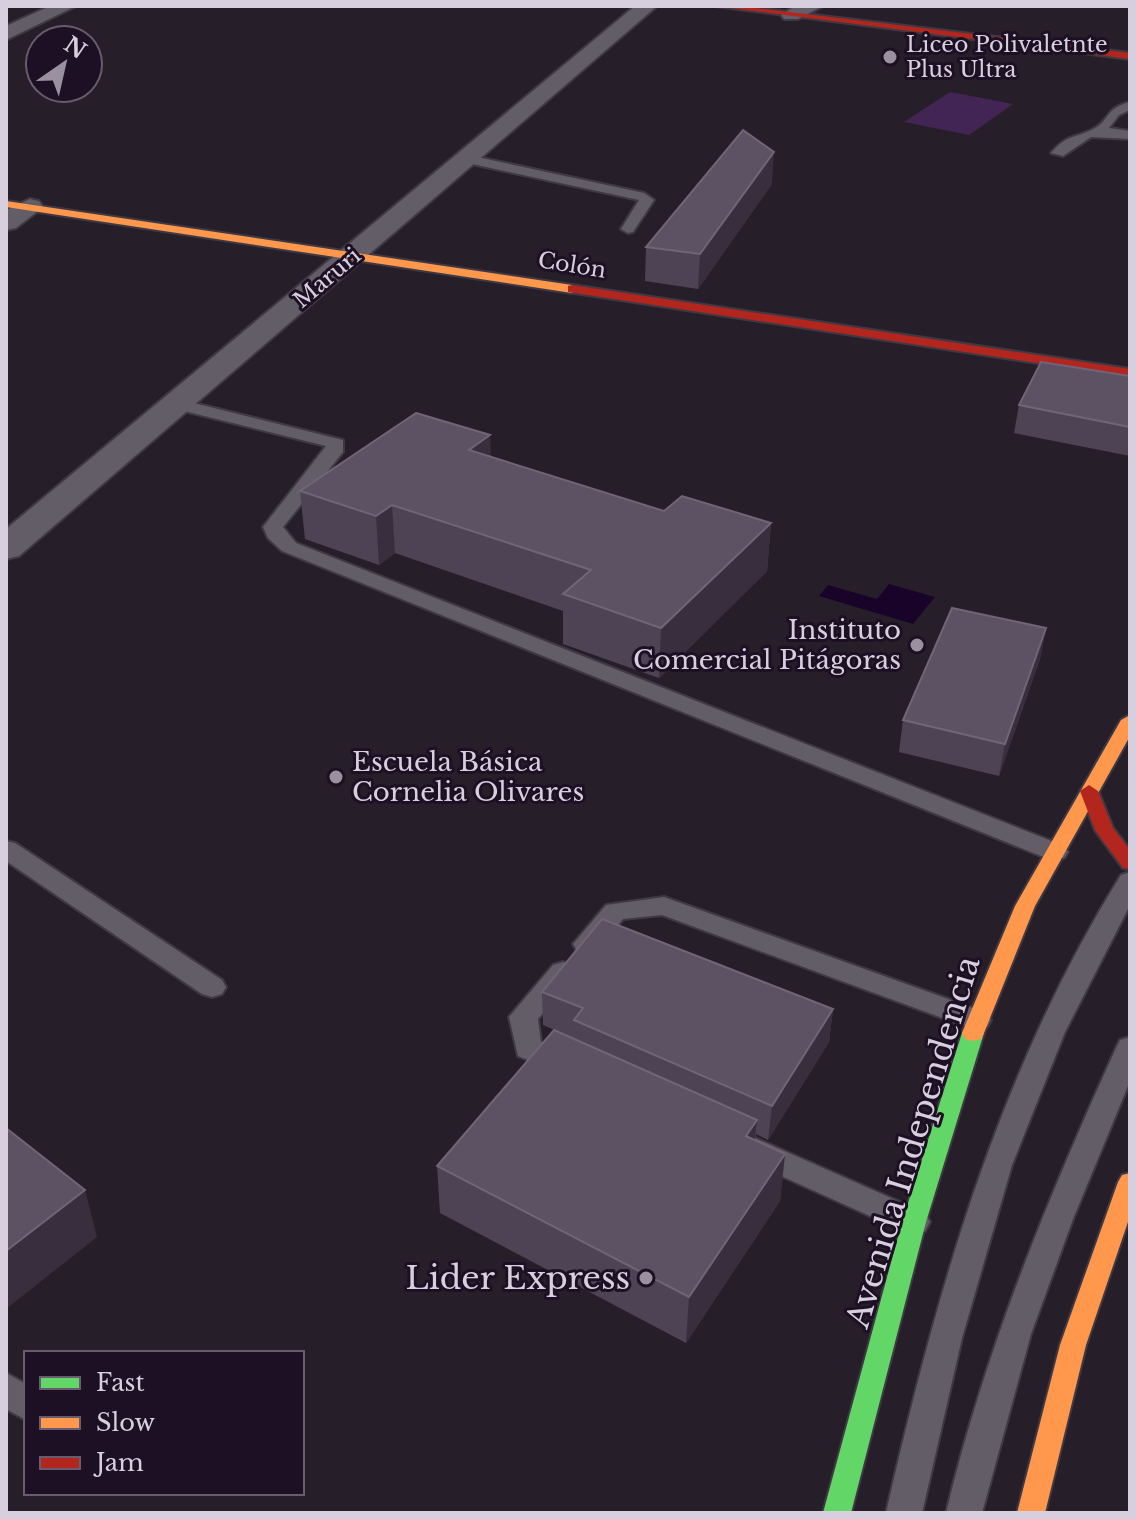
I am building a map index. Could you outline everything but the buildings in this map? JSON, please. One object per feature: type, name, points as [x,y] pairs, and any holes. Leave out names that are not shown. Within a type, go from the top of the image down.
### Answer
[{"type":"main road","points":[[719,6],[1130,56]]},
{"type":"main road","name":"Colón","points":[[18,205],[1130,373]]},
{"type":"main road","name":"Avenida Independencia","points":[[837,1513],[914,1222],[977,1020],[1006,945],[1130,720]]},
{"type":"main road","points":[[1089,791],[1093,814],[1107,838],[1130,863]]},
{"type":"main road","points":[[1031,1513],[1076,1339],[1110,1231],[1130,1182]]},
{"type":"street","points":[[6,34],[66,6]]},
{"type":"street","name":"Maruri","points":[[6,548],[647,6]]},
{"type":"street","points":[[791,15],[813,6]]},
{"type":"street","points":[[6,222],[18,205]]},
{"type":"lane","points":[[1102,129],[1114,112],[1130,106]]},
{"type":"lane","points":[[1058,153],[1071,139],[1102,129],[1130,135]]},
{"type":"lane","points":[[468,159],[644,197],[647,200],[628,229]]},
{"type":"lane","points":[[178,404],[336,444],[334,452],[273,527],[275,534],[289,547],[1055,852]]},
{"type":"lane","points":[[6,849],[212,987]]},
{"type":"lane","points":[[904,1513],[926,1412],[967,1261],[1003,1150],[1041,1053],[1130,881]]},
{"type":"lane","points":[[585,1073],[528,1048],[523,1017],[615,911],[664,906],[977,1020]]},
{"type":"lane","points":[[964,1513],[1012,1335],[1053,1220],[1130,1048]]},
{"type":"lane","points":[[728,1138],[914,1222]]},
{"type":"lane","points":[[6,1389],[24,1402]]},
{"type":"shaded area","points":[[950,92],[1013,104],[969,135],[904,122]]},
{"type":"shaded area","points":[[889,584],[935,597],[913,624],[819,596],[828,585],[877,599]]},
{"type":"traffic: fast","points":[[837,1513],[914,1222],[973,1033]]},
{"type":"traffic: slow","points":[[6,204],[572,289]]},
{"type":"traffic: slow","points":[[973,1033],[1025,906],[1130,720]]},
{"type":"traffic: slow","points":[[1031,1513],[1073,1345],[1130,1182]]},
{"type":"traffic: jam","points":[[719,6],[1130,56]]},
{"type":"traffic: jam","points":[[572,289],[1130,373]]},
{"type":"traffic: jam","points":[[1089,791],[1104,830],[1130,863]]},
{"type":"place","name":"Liceo Polivaletnte Plus Ultra","points":[[890,57]]},
{"type":"place","name":"Instituto Comercial Pitágoras","points":[[917,645]]},
{"type":"place","name":"Escuela Básica Cornelia Olivares","points":[[336,777]]},
{"type":"place","name":"Lider Express","points":[[646,1278]]}]
